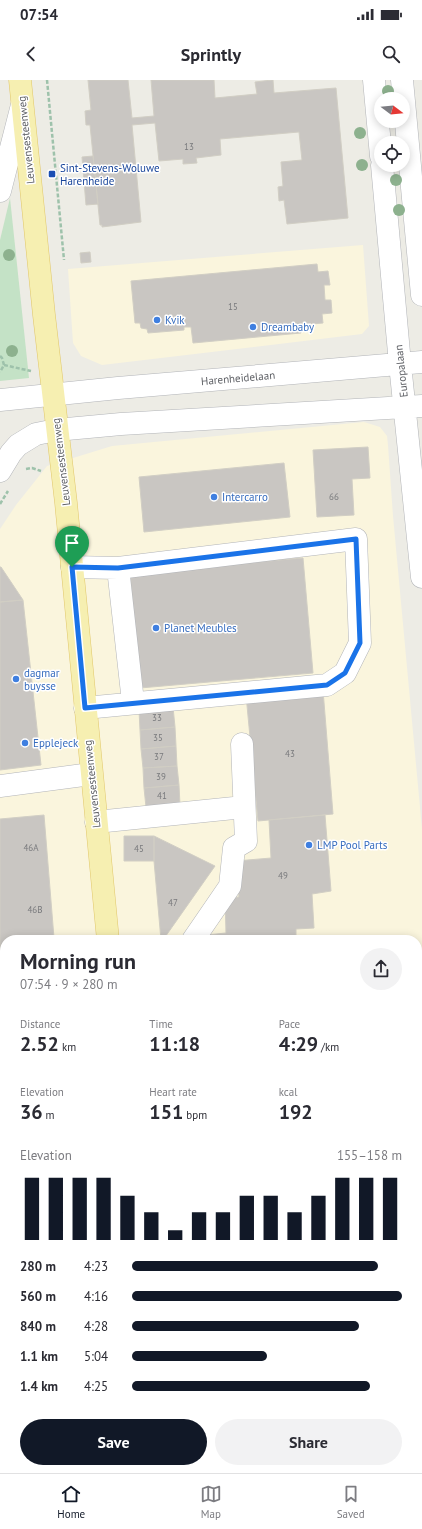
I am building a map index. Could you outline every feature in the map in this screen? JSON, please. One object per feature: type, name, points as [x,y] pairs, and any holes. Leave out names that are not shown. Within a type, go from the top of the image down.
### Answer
[{"type":"main road","name":"Leuvensesteenweg","points":[[20,80],[56,430],[63,479],[107,935]]},
{"type":"street","points":[[374,80],[379,136]]},
{"type":"street","points":[[402,80],[422,295]]},
{"type":"street","points":[[0,191],[22,102]]},
{"type":"street","name":"Europalaan","points":[[383,172],[400,364],[413,406],[422,577]]},
{"type":"street","name":"Harenheidelaan","points":[[0,400],[422,362]]},
{"type":"street","points":[[5,479],[11,453],[18,445],[36,434],[56,430],[121,424],[413,406]]},
{"type":"street","points":[[72,567],[118,568],[356,539],[360,643],[345,673],[327,685],[134,702],[85,708]]},
{"type":"street","points":[[118,568],[134,702]]},
{"type":"street","points":[[196,935],[230,886],[234,848],[246,841],[242,744]]},
{"type":"street","points":[[0,786],[91,774]]},
{"type":"street","points":[[96,822],[244,807]]},
{"type":"path","points":[[47,80],[64,260]]},
{"type":"path","points":[[0,356],[4,362],[0,372]]},
{"type":"path","points":[[4,365],[32,371]]},
{"type":"path","points":[[21,471],[32,468],[63,479]]},
{"type":"path","points":[[0,504],[5,479]]},
{"type":"shaded area","points":[[363,245],[369,326],[362,334],[102,365],[81,356],[73,343],[68,269]]},
{"type":"shaded area","points":[[364,422],[380,427],[387,436],[422,829],[422,935],[0,935],[0,529],[16,505],[47,466],[112,446]]},
{"type":"green space","points":[[10,198],[29,378],[0,381],[0,240]]},
{"type":"building","points":[[88,80],[128,80],[132,118],[154,116],[151,80],[214,80],[215,98],[257,94],[255,82],[272,80],[274,93],[336,88],[348,218],[287,224],[284,200],[279,201],[278,187],[283,186],[281,162],[302,160],[299,132],[220,139],[221,155],[196,158],[197,163],[183,164],[183,159],[159,161],[155,123],[132,125],[141,222],[102,227],[102,225],[100,225],[90,125],[86,125],[85,111],[91,110]]},
{"type":"building","points":[[93,156],[98,204],[86,205],[82,157]]},
{"type":"building","points":[[90,252],[91,262],[81,263],[80,253]]},
{"type":"building","points":[[317,264],[318,272],[328,271],[330,285],[324,285],[325,300],[331,300],[332,313],[322,314],[323,323],[300,325],[301,333],[193,343],[191,327],[184,327],[184,330],[148,333],[147,329],[141,328],[140,323],[135,323],[131,281]]},
{"type":"building","points":[[368,447],[370,478],[352,479],[354,515],[317,517],[313,450]]},
{"type":"building","name":"Intercarro","points":[[284,463],[290,517],[144,532],[139,477]]},
{"type":"building","points":[[303,558],[313,673],[140,688],[130,573]]},
{"type":"building","points":[[1,567],[23,600],[0,602]]},
{"type":"building","points":[[23,600],[41,765],[0,770],[0,602]]},
{"type":"building","points":[[323,690],[333,814],[258,821],[246,695]]},
{"type":"building","points":[[173,707],[175,727],[140,730],[139,710]]},
{"type":"building","points":[[175,727],[176,746],[141,749],[140,730]]},
{"type":"building","points":[[176,746],[177,766],[143,768],[141,749]]},
{"type":"building","points":[[177,766],[179,785],[144,788],[143,768]]},
{"type":"building","points":[[179,785],[180,805],[146,807],[144,788]]},
{"type":"building","points":[[44,815],[54,935],[0,935],[0,819]]},
{"type":"building","points":[[325,815],[331,891],[312,894],[314,928],[296,929],[296,935],[206,935],[226,933],[225,898],[239,897],[236,861],[271,858],[269,820]]},
{"type":"building","points":[[124,836],[154,836],[154,861],[124,861]]},
{"type":"building","points":[[154,836],[215,866],[167,935],[161,935],[154,861]]},
{"type":"place","name":"Sint-Stevens-Woluwe Harenheide","points":[[52,174]]},
{"type":"place","name":"Kvik","points":[[157,320]]},
{"type":"place","name":"Dreambaby","points":[[253,327]]},
{"type":"place","name":"Intercarro","points":[[214,497]]},
{"type":"place","name":"Planet Meubles","points":[[156,628]]},
{"type":"place","name":"dagmar buysse","points":[[16,679]]},
{"type":"place","name":"Epplejeck","points":[[25,743]]},
{"type":"place","name":"LMP Pool Parts","points":[[309,845]]},
{"type":"route","points":[[356,539],[360,643],[345,673],[327,685],[134,702],[85,708],[72,567],[118,568],[356,539]]}]
